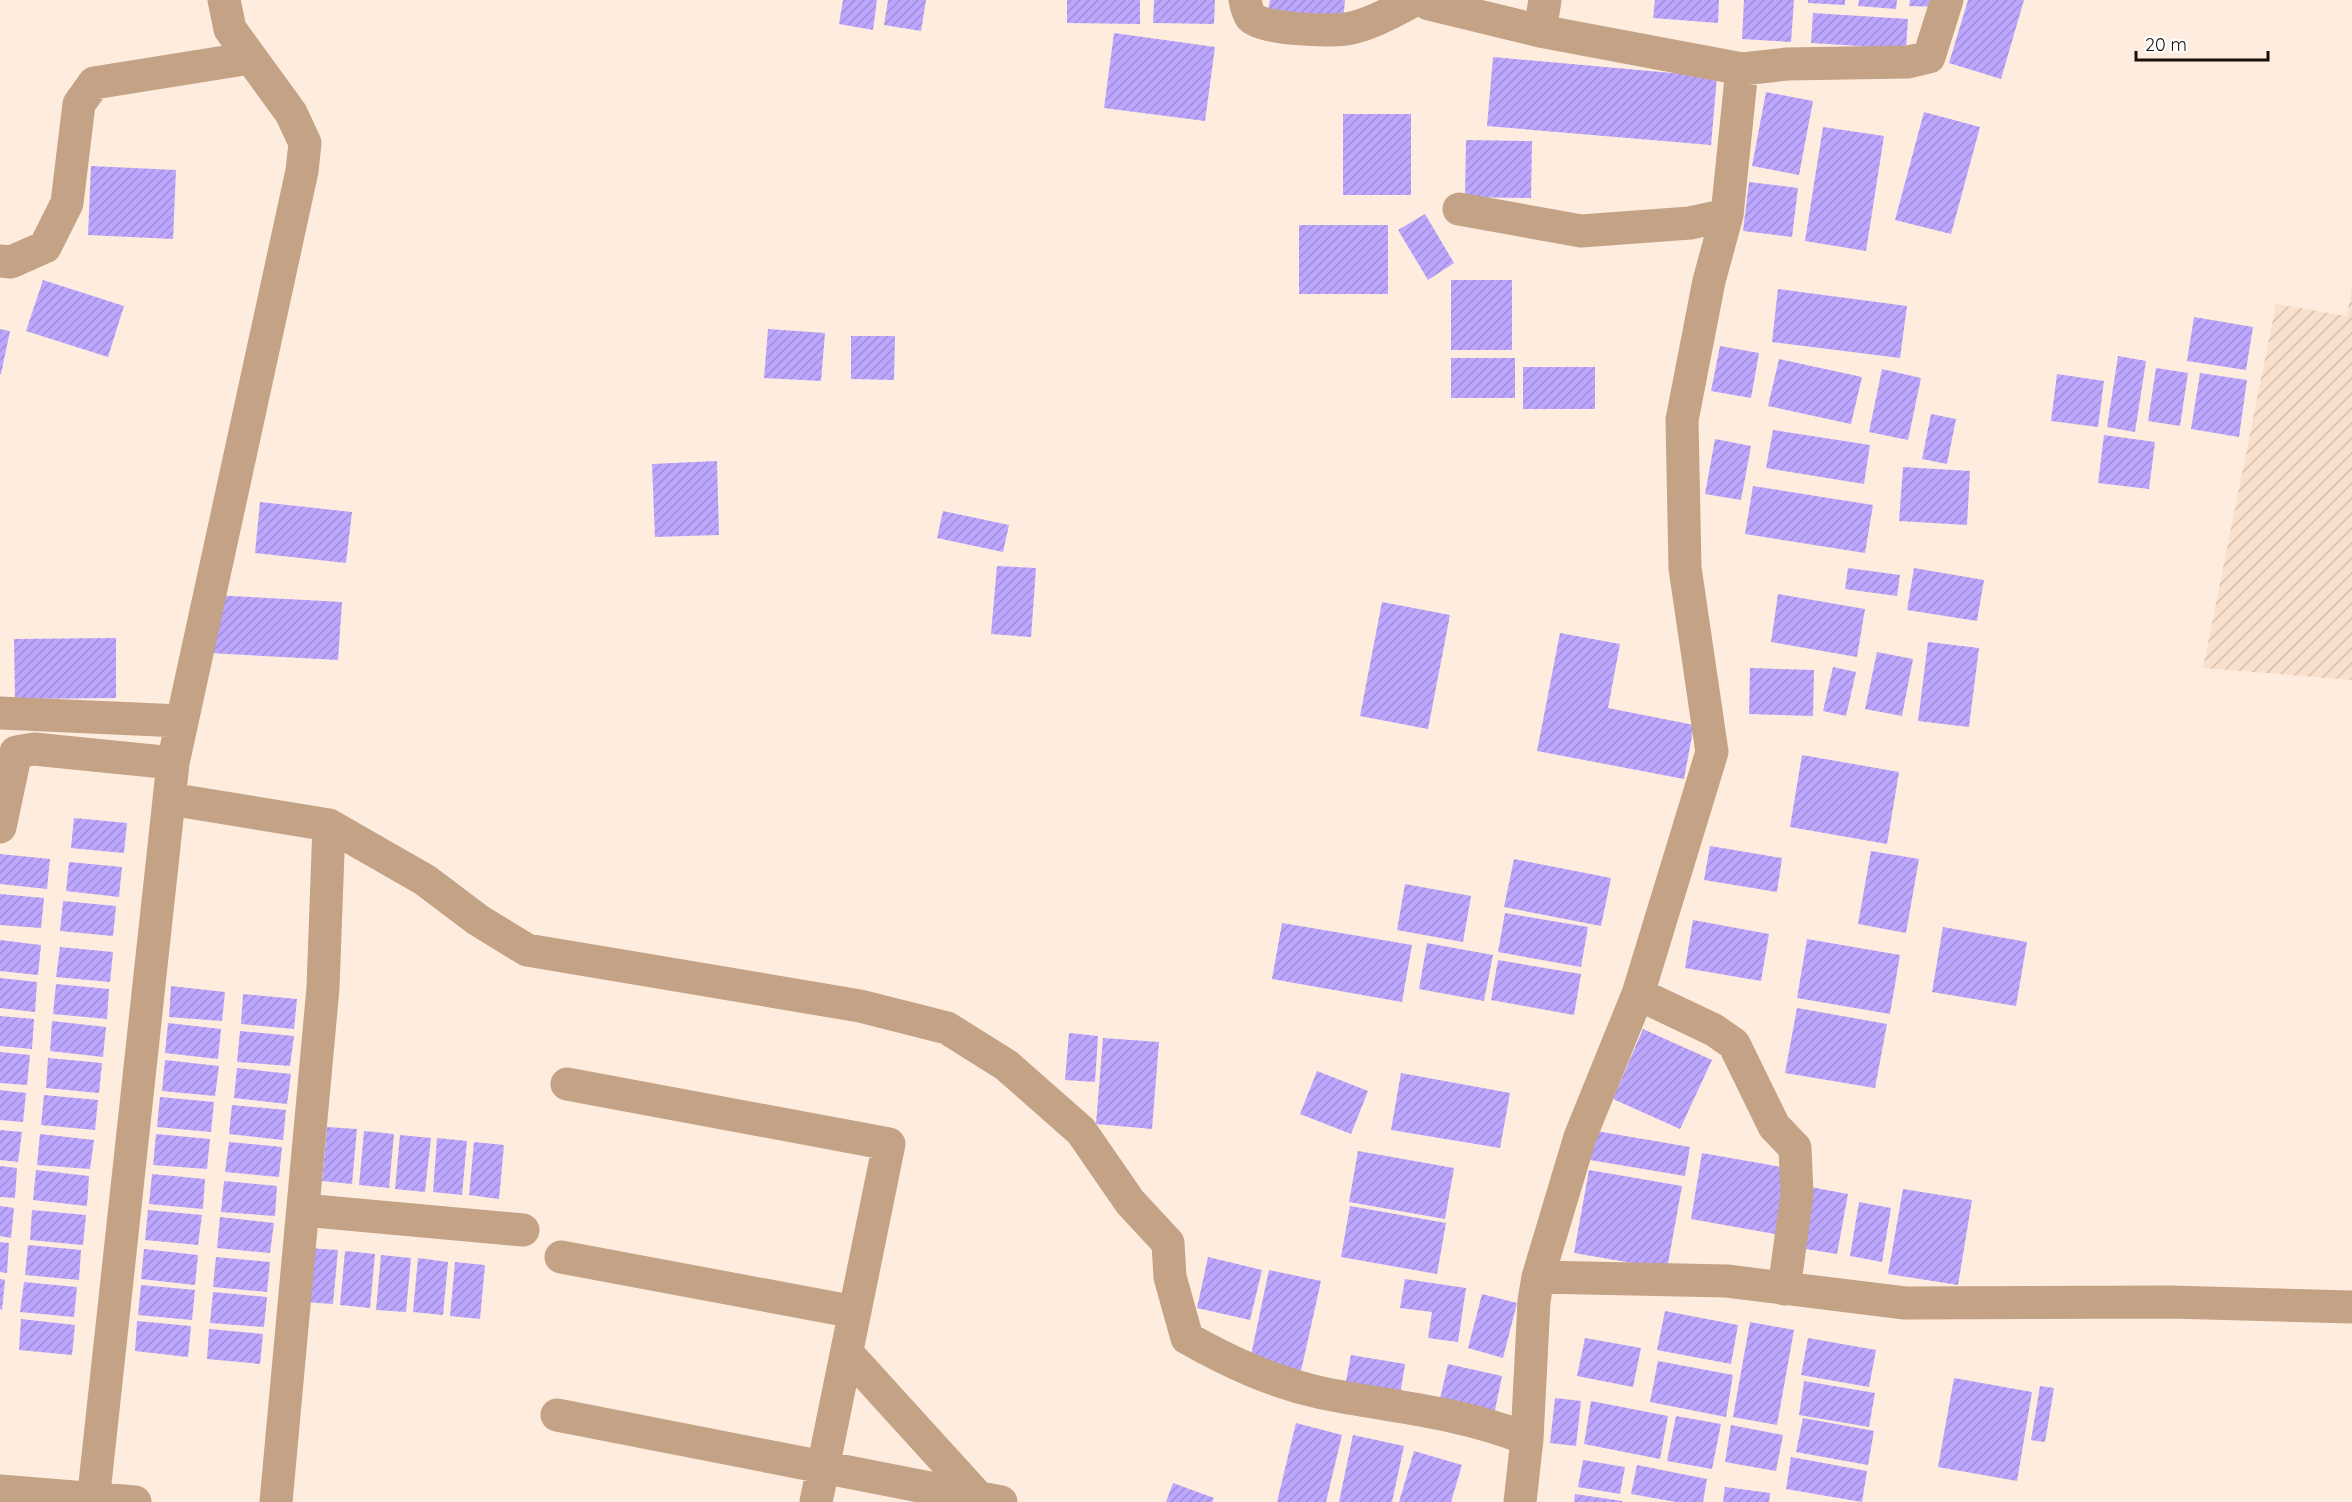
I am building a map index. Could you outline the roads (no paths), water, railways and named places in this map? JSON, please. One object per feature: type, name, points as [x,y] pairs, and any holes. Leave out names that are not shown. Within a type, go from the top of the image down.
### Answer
[{"type":"street","points":[[93,1499],[173,763],[305,143],[291,113],[230,28],[224,0]]},
{"type":"street","points":[[1245,0],[1250,17],[1260,23],[1280,27],[1346,29],[1372,21],[1415,0]]},
{"type":"street","points":[[1422,0],[1429,4],[1543,15],[1742,69],[1787,64],[1908,62],[1929,57],[1947,0]]},
{"type":"street","points":[[0,261],[10,262],[45,247],[67,203],[79,104],[94,82],[250,58]]},
{"type":"street","points":[[1520,1502],[1527,1439],[1530,1346],[1538,1277],[1580,1137],[1638,994],[1712,752],[1685,568],[1682,420],[1709,281],[1726,215],[1742,69]]},
{"type":"street","points":[[1459,209],[1581,231],[1690,223],[1726,215]]},
{"type":"street","points":[[0,713],[181,721]]},
{"type":"street","points":[[0,827],[16,752],[34,749],[173,763]]},
{"type":"street","points":[[170,799],[329,825],[425,880],[478,920],[527,950],[860,1006],[947,1028],[1006,1065],[1081,1131],[1130,1202],[1168,1243],[1170,1277],[1187,1338],[1259,1375],[1320,1392],[1476,1422],[1527,1439]]},
{"type":"street","points":[[276,1502],[323,988],[329,825]]},
{"type":"street","points":[[1638,994],[1714,1029],[1734,1044],[1774,1126],[1795,1148],[1797,1194],[1784,1290]]},
{"type":"street","points":[[567,1083],[890,1144],[816,1502]]},
{"type":"street","points":[[303,1210],[523,1230]]},
{"type":"street","points":[[561,1257],[855,1312]]},
{"type":"street","points":[[1538,1277],[1727,1281],[1784,1290],[1905,1303],[2170,1302],[2352,1307]]},
{"type":"street","points":[[847,1353],[990,1500]]},
{"type":"street","points":[[557,1415],[990,1500]]},
{"type":"street","points":[[0,1491],[135,1502]]}]
